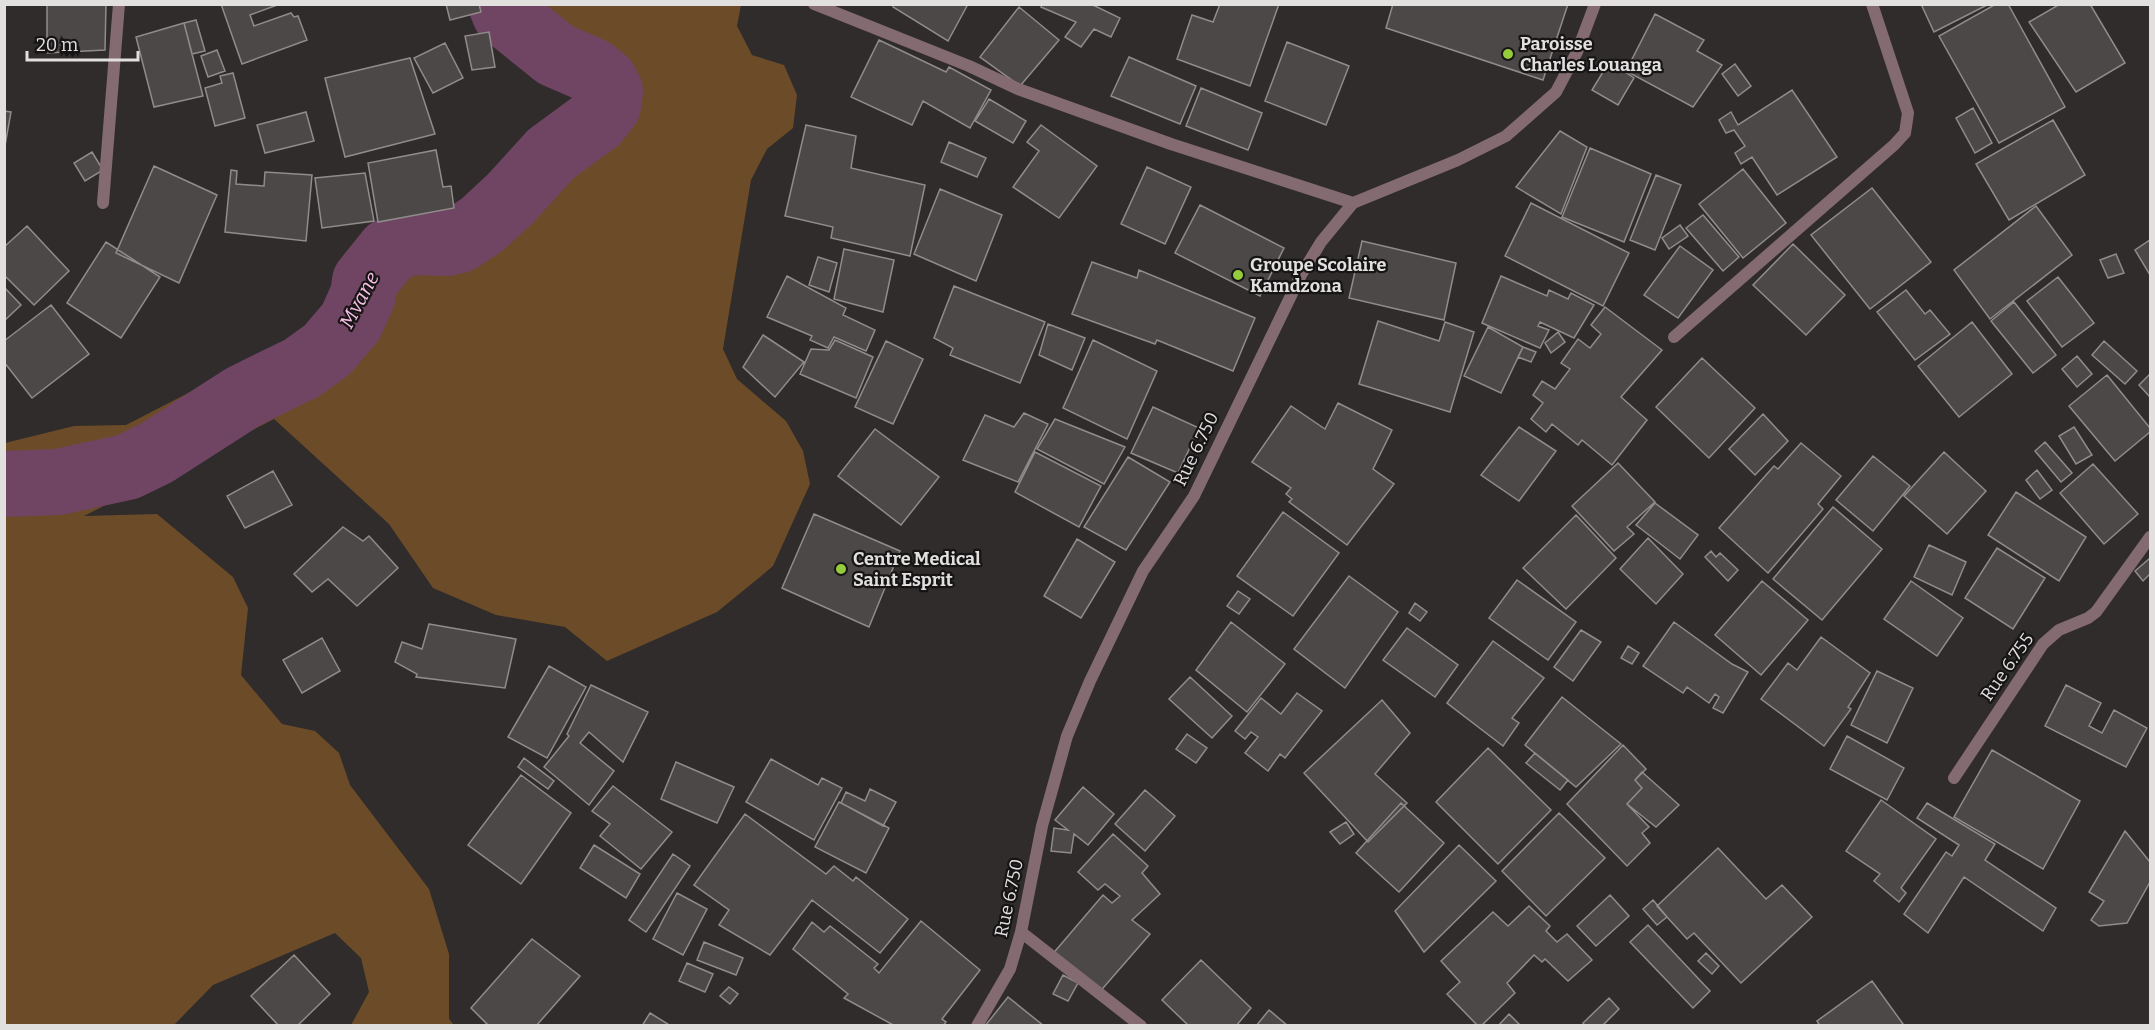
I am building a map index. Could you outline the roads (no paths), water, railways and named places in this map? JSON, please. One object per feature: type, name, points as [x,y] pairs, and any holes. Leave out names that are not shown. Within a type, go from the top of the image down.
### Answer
[{"type":"street","points":[[103,202],[119,4]]},
{"type":"street","points":[[814,4],[969,66],[1018,89],[1171,144],[1353,203]]},
{"type":"street","name":"Rue 6.750","points":[[977,1026],[1010,969],[1021,932],[1042,826],[1067,736],[1090,681],[1143,570],[1194,496],[1301,275],[1322,242],[1353,203],[1458,160],[1506,136],[1556,92],[1577,52],[1594,4]]},
{"type":"street","points":[[1674,337],[1905,133],[1908,113],[1872,4]]},
{"type":"street","name":"Rue 6.755","points":[[1954,778],[2043,644],[2059,630],[2088,618],[2096,612],[2151,537]]},
{"type":"street","points":[[1021,932],[1141,1026]]},
{"type":"waterway","name":"Mvane","points":[[4,484],[58,482],[127,467],[156,453],[243,397],[302,368],[327,350],[351,322],[363,295],[365,281],[389,251],[410,242],[447,243],[459,240],[482,225],[511,198],[551,154],[596,121],[608,106],[610,91],[605,81],[591,70],[556,55],[505,14],[501,4]]},
{"type":"place","name":"Paroisse Charles Louanga","points":[[1508,54]]},
{"type":"place","name":"Groupe Scolaire Kamdzona","points":[[1238,275]]},
{"type":"place","name":"Centre Medical Saint Esprit","points":[[841,569]]}]
